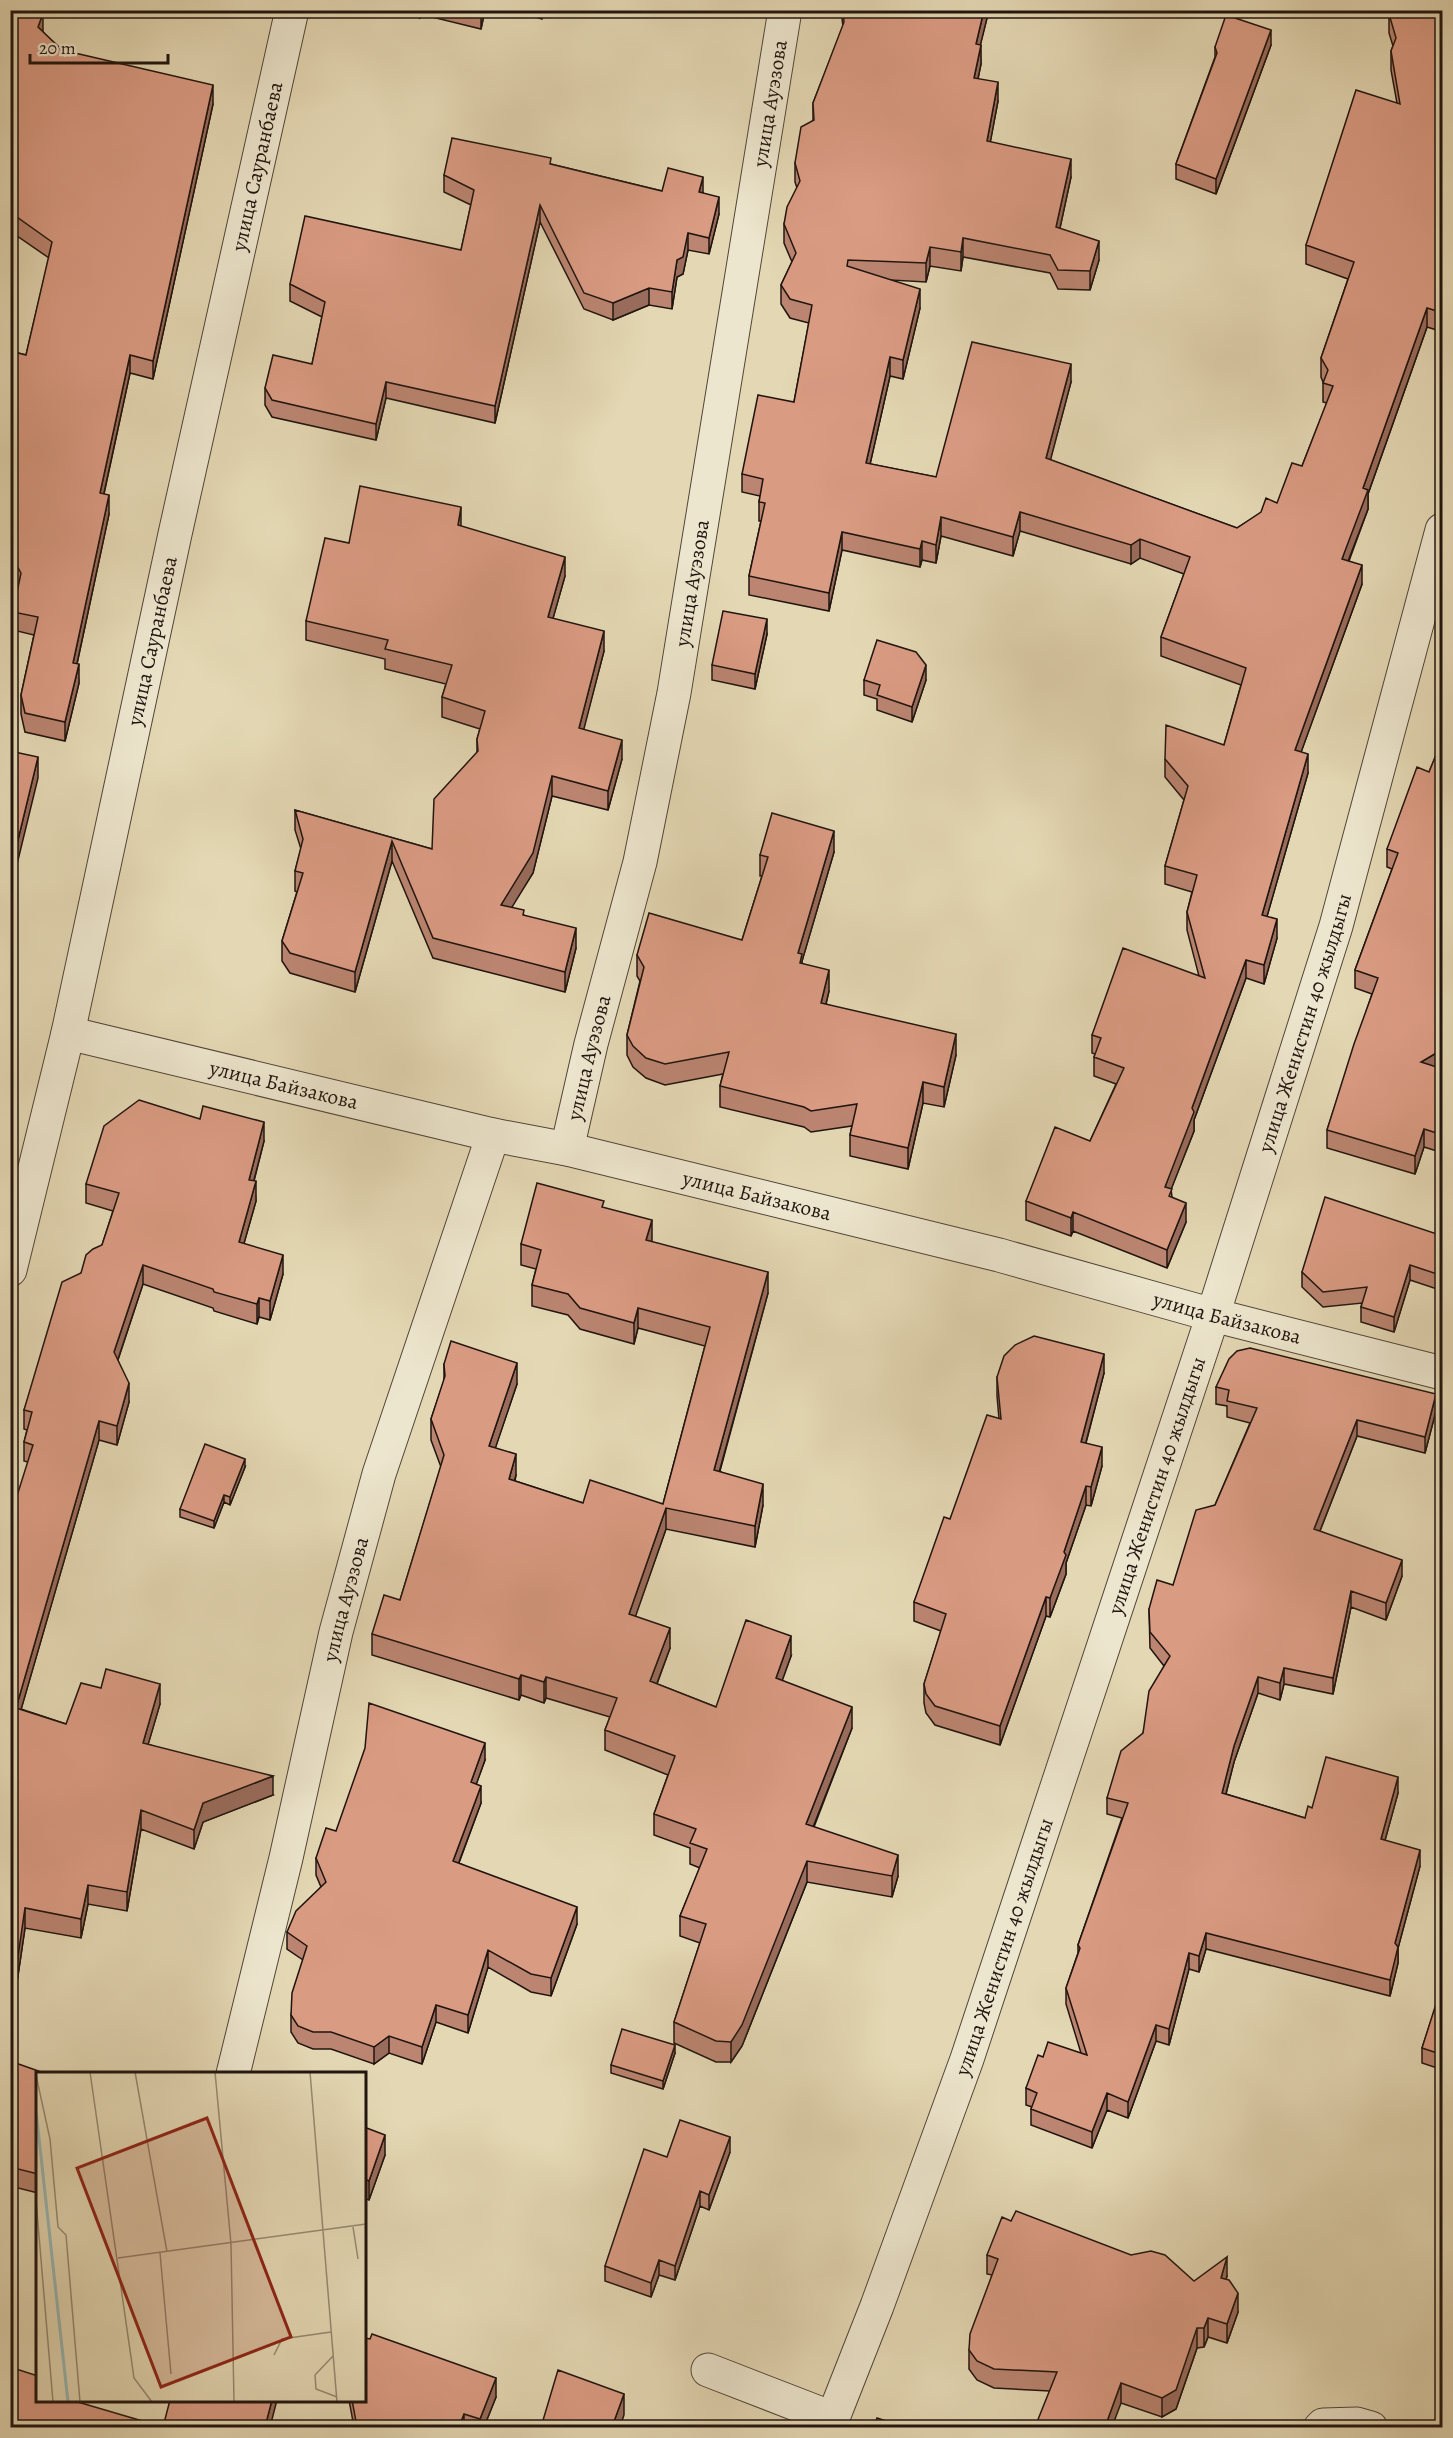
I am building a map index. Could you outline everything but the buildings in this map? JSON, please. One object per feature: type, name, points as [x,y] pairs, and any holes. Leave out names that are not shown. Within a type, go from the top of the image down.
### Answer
[{"type":"street","name":"улица Сауранбаева","points":[[10,1270],[68,1033],[172,545],[292,10]]},
{"type":"street","name":"улица Ауэзова","points":[[567,1149],[591,1044],[640,862],[674,693],[785,10]]},
{"type":"street","name":"улица Женистин 40 жылдыгы","points":[[831,2423],[877,2306],[967,2059],[1213,1316],[1336,926],[1443,530]]},
{"type":"street","name":"улица Байзакова","points":[[68,1033],[493,1135],[567,1149],[999,1255],[1213,1316],[1443,1373]]},
{"type":"street","name":"улица Ауэзова","points":[[234,2072],[286,1858],[336,1632],[379,1474],[493,1135]]},
{"type":"street","points":[[708,2370],[831,2423]]},
{"type":"street","points":[[1320,2427],[1358,2424],[1371,2427]]}]
